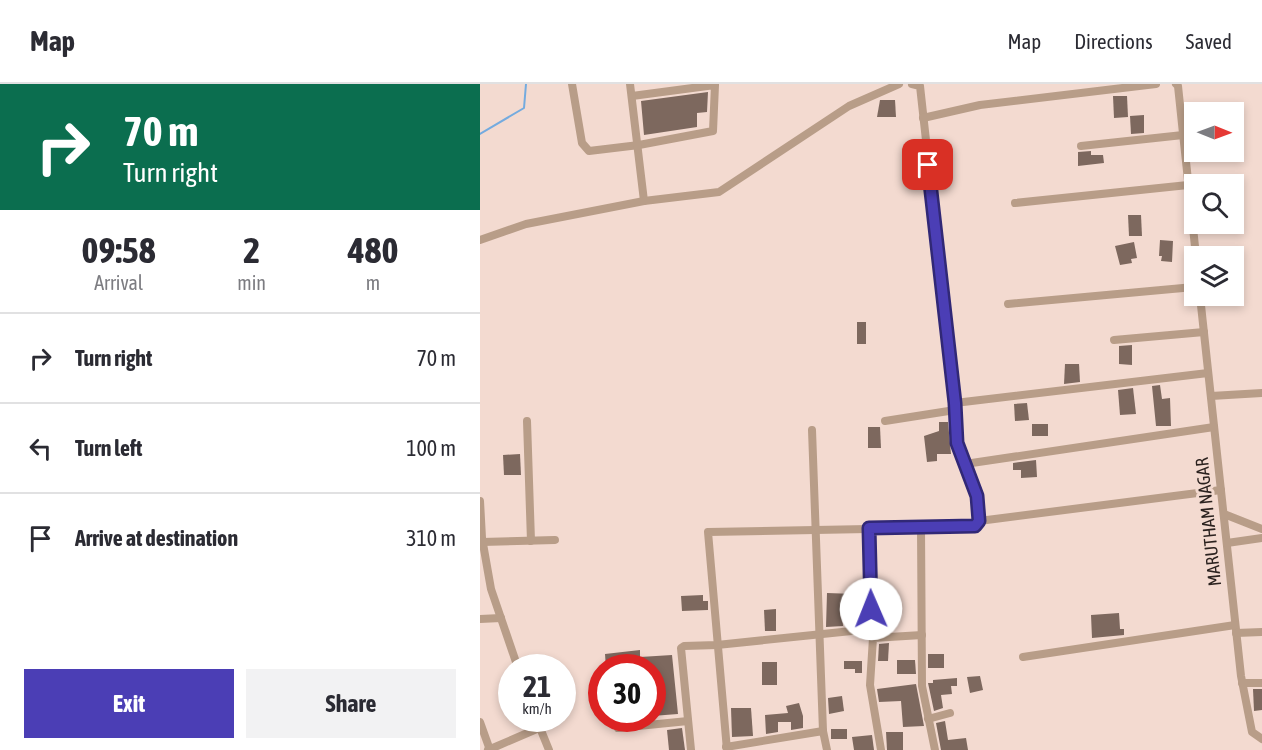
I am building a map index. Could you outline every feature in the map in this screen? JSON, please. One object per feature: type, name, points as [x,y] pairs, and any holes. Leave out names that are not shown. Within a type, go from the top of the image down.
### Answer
[{"type":"street","points":[[572,84],[582,143],[589,152],[639,146],[713,131],[715,84],[632,96]]},
{"type":"street","points":[[630,84],[644,201]]},
{"type":"street","points":[[480,240],[526,224],[644,201],[719,192],[849,106],[899,84]]},
{"type":"street","points":[[823,731],[726,748],[708,532],[975,526],[979,521],[977,496],[957,443],[920,86],[912,84]]},
{"type":"street","points":[[923,118],[980,105],[1156,84]]},
{"type":"street","points":[[1176,84],[1187,174]]},
{"type":"street","points":[[1081,146],[1183,135]]},
{"type":"street","points":[[1015,203],[1184,185]]},
{"type":"street","points":[[1008,304],[1184,288]]},
{"type":"street","name":"MARUTHAM NAGAR","points":[[1201,306],[1242,683],[1252,732],[1262,739]]},
{"type":"street","points":[[1114,340],[1204,332]]},
{"type":"street","points":[[885,421],[955,407],[1208,373]]},
{"type":"street","points":[[1211,396],[1262,393]]},
{"type":"street","points":[[527,421],[531,541]]},
{"type":"street","points":[[965,464],[1214,428]]},
{"type":"street","points":[[812,430],[823,731],[827,750]]},
{"type":"street","points":[[979,521],[1221,490]]},
{"type":"street","points":[[480,501],[481,540],[491,589],[513,654]]},
{"type":"street","points":[[1224,514],[1262,529]]},
{"type":"street","points":[[869,528],[872,633],[870,685],[881,750]]},
{"type":"street","points":[[921,528],[922,686],[935,750]]},
{"type":"street","points":[[1227,543],[1262,538]]},
{"type":"street","points":[[481,540],[555,540]]},
{"type":"street","points":[[480,620],[501,618]]},
{"type":"street","points":[[1023,657],[1236,629],[1262,632]]},
{"type":"street","points":[[691,750],[681,648],[820,635],[872,633],[922,635]]},
{"type":"street","points":[[1242,683],[1262,683]]},
{"type":"street","points":[[928,718],[950,713]]},
{"type":"street","points":[[666,723],[688,721]]},
{"type":"street","points":[[480,722],[490,750],[531,732]]},
{"type":"street","points":[[542,732],[549,750]]},
{"type":"building","points":[[708,92],[707,112],[697,113],[697,127],[644,135],[641,101]]},
{"type":"building","points":[[1113,96],[1127,96],[1128,117],[1114,118]]},
{"type":"building","points":[[880,100],[895,100],[896,117],[877,117]]},
{"type":"building","points":[[1144,115],[1144,133],[1131,134],[1130,116]]},
{"type":"building","points":[[1091,151],[1091,155],[1103,155],[1104,163],[1078,166],[1078,152]]},
{"type":"building","points":[[1128,215],[1141,215],[1142,236],[1129,236]]},
{"type":"building","points":[[1160,240],[1173,241],[1172,262],[1161,261]]},
{"type":"building","points":[[1134,242],[1137,258],[1131,259],[1132,263],[1120,265],[1115,246]]},
{"type":"building","points":[[857,322],[866,322],[866,344],[857,344]]},
{"type":"building","points":[[1132,345],[1132,365],[1119,364],[1119,346]]},
{"type":"building","points":[[1065,364],[1079,364],[1080,382],[1064,384]]},
{"type":"building","points":[[1160,385],[1162,399],[1170,398],[1171,426],[1156,426],[1152,386]]},
{"type":"building","points":[[1133,388],[1136,414],[1120,415],[1118,390]]},
{"type":"building","points":[[1027,403],[1029,420],[1015,421],[1014,404]]},
{"type":"building","points":[[939,422],[948,422],[951,454],[937,454],[937,461],[927,462],[924,436],[939,431]]},
{"type":"building","points":[[1032,424],[1048,424],[1048,436],[1032,436]]},
{"type":"building","points":[[868,427],[880,427],[881,448],[868,448]]},
{"type":"building","points":[[520,454],[521,475],[504,475],[503,455]]},
{"type":"building","points":[[1036,460],[1037,477],[1021,478],[1021,470],[1013,470],[1013,463]]},
{"type":"building","points":[[827,593],[855,594],[855,614],[842,613],[843,626],[826,627]]},
{"type":"building","points":[[703,595],[703,601],[708,601],[708,610],[682,611],[681,596]]},
{"type":"building","points":[[776,609],[776,631],[765,631],[764,610]]},
{"type":"building","points":[[1119,613],[1120,629],[1124,629],[1124,635],[1092,638],[1091,615]]},
{"type":"building","points":[[889,643],[888,661],[878,661],[879,644]]},
{"type":"building","points":[[640,650],[640,654],[605,654]]},
{"type":"building","points":[[928,654],[944,654],[944,668],[928,668]]},
{"type":"building","points":[[666,655],[672,655],[678,714],[666,715]]},
{"type":"building","points":[[897,660],[915,660],[916,674],[897,674]]},
{"type":"building","points":[[844,661],[862,661],[862,673],[855,673],[855,669],[844,669]]},
{"type":"building","points":[[762,662],[777,662],[777,685],[762,685]]},
{"type":"building","points":[[980,676],[983,690],[970,693],[967,677]]},
{"type":"building","points":[[957,678],[957,686],[951,686],[952,694],[941,695],[943,708],[934,711],[928,683],[933,683],[933,680]]},
{"type":"building","points":[[916,684],[924,726],[903,727],[901,701],[879,702],[877,689]]},
{"type":"building","points":[[1253,689],[1262,689],[1262,710],[1254,711]]},
{"type":"building","points":[[842,696],[844,711],[829,714],[828,698]]},
{"type":"building","points":[[799,703],[803,716],[803,728],[791,730],[791,722],[778,722],[778,732],[766,734],[765,715],[788,713],[786,706]]},
{"type":"building","points":[[731,708],[751,708],[753,736],[732,737]]},
{"type":"building","points":[[945,721],[948,740],[966,738],[968,750],[941,750],[936,723]]},
{"type":"building","points":[[682,728],[685,750],[669,750],[667,730]]},
{"type":"building","points":[[831,729],[847,729],[847,739],[831,739]]},
{"type":"building","points":[[886,732],[903,732],[903,750],[887,750]]},
{"type":"building","points":[[872,735],[874,750],[854,750],[852,737]]},
{"type":"waterway","points":[[480,134],[524,108],[526,84]]},
{"type":"route","points":[[871,609],[869,528],[975,526],[979,521],[977,496],[957,443],[955,403],[928,165]]}]
